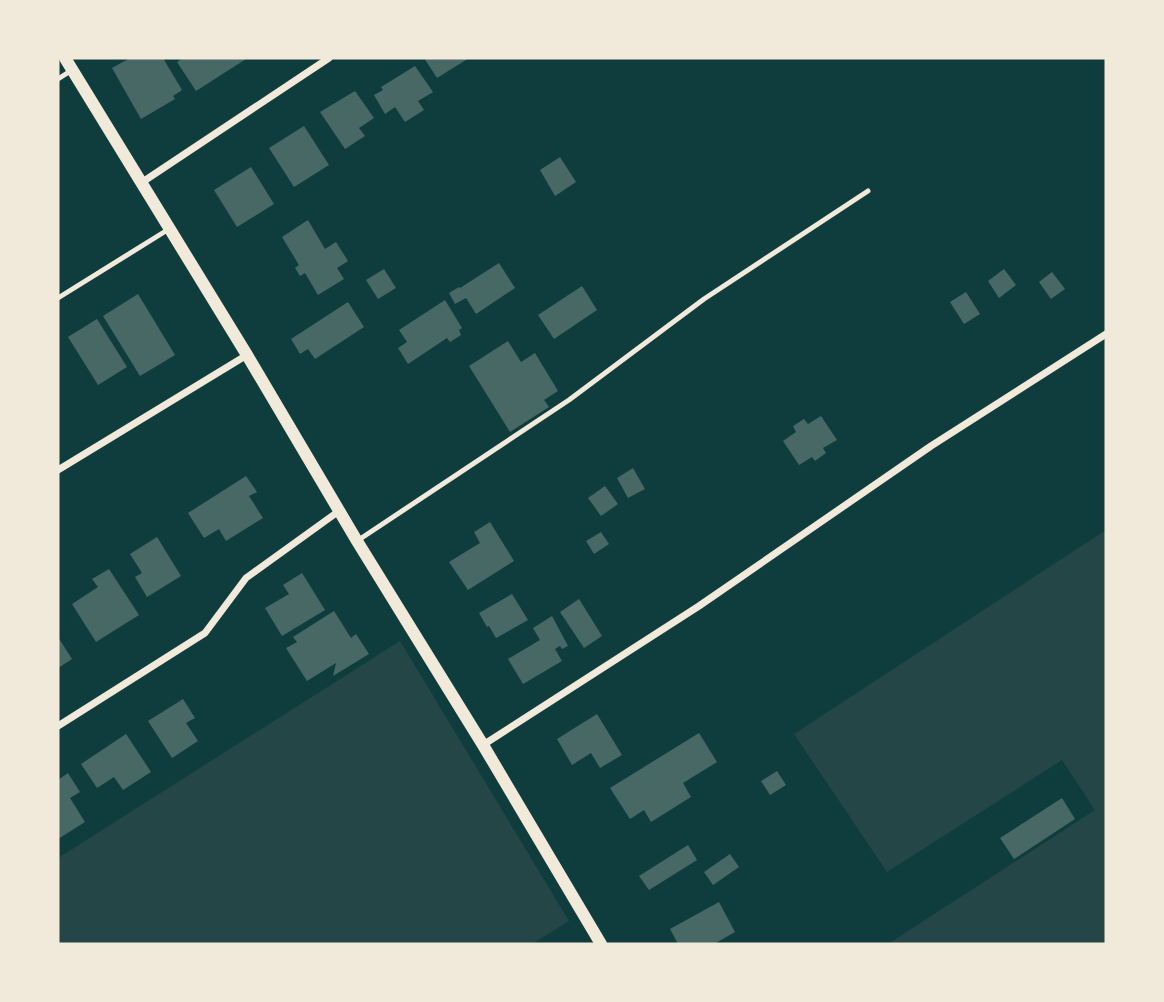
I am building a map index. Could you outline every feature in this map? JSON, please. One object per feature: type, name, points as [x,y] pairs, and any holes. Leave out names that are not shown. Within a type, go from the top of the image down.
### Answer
[{"type":"street","points":[[65,58],[357,541],[484,745],[601,944]]},
{"type":"street","points":[[141,183],[329,58]]},
{"type":"street","points":[[484,745],[699,606],[931,446],[1106,334]]},
{"type":"street","points":[[58,470],[247,355]]},
{"type":"street","points":[[58,726],[205,633],[247,578],[339,511]]},
{"type":"lane","points":[[58,79],[72,69]]},
{"type":"lane","points":[[357,541],[569,400],[704,299],[868,191]]},
{"type":"lane","points":[[58,298],[169,229]]},
{"type":"shaded area","points":[[1106,530],[1106,944],[888,944],[1095,810],[1062,760],[887,872],[794,734]]},
{"type":"shaded area","points":[[400,641],[569,921],[532,944],[58,944],[58,858]]},
{"type":"building","points":[[130,58],[163,58],[182,90],[173,96],[175,99],[141,119],[112,68]]},
{"type":"building","points":[[183,58],[246,59],[196,91],[177,62]]},
{"type":"building","points":[[424,58],[469,58],[437,78]]},
{"type":"building","points":[[415,66],[433,92],[418,101],[424,110],[405,122],[395,107],[385,114],[374,95],[383,90],[381,87]]},
{"type":"building","points":[[355,91],[374,118],[359,128],[365,136],[345,149],[320,112]]},
{"type":"building","points":[[304,126],[329,165],[294,187],[269,148]]},
{"type":"building","points":[[560,157],[576,182],[555,196],[540,170]]},
{"type":"building","points":[[251,167],[274,204],[237,227],[214,190]]},
{"type":"building","points":[[308,220],[325,249],[336,242],[348,261],[337,268],[344,279],[318,295],[305,273],[300,276],[295,268],[299,265],[282,237]]},
{"type":"building","points":[[499,263],[515,288],[476,314],[466,298],[455,304],[449,293]]},
{"type":"building","points":[[384,269],[396,288],[378,299],[366,280]]},
{"type":"building","points":[[1004,269],[1016,285],[999,298],[988,281]]},
{"type":"building","points":[[1052,272],[1065,289],[1051,299],[1039,282]]},
{"type":"building","points":[[582,286],[597,310],[554,339],[538,315]]},
{"type":"building","points":[[966,292],[980,314],[964,324],[950,302]]},
{"type":"building","points":[[138,294],[175,355],[140,376],[103,316]]},
{"type":"building","points":[[445,300],[462,328],[459,330],[461,335],[450,342],[447,338],[408,364],[398,348],[407,342],[399,330]]},
{"type":"building","points":[[348,302],[364,327],[315,359],[308,349],[300,354],[291,339]]},
{"type":"building","points":[[97,319],[127,367],[98,385],[68,337]]},
{"type":"building","points":[[508,341],[521,362],[535,353],[558,391],[544,400],[549,407],[510,432],[469,366]]},
{"type":"building","points":[[821,416],[837,440],[823,448],[826,453],[815,461],[812,457],[799,465],[783,441],[796,432],[793,426],[804,419],[808,424]]},
{"type":"building","points":[[633,468],[645,489],[628,498],[617,478]]},
{"type":"building","points":[[246,476],[257,492],[249,496],[263,518],[226,541],[219,529],[204,538],[188,513]]},
{"type":"building","points":[[605,486],[618,504],[601,516],[588,498]]},
{"type":"building","points":[[490,522],[514,561],[468,590],[449,562],[480,543],[474,532]]},
{"type":"building","points":[[601,532],[609,544],[594,554],[586,541]]},
{"type":"building","points":[[157,537],[181,576],[147,597],[135,577],[142,573],[130,554]]},
{"type":"building","points":[[109,569],[139,615],[96,642],[72,604],[98,587],[92,579]]},
{"type":"building","points":[[302,573],[325,610],[282,636],[265,608],[289,594],[283,585]]},
{"type":"building","points":[[512,594],[528,620],[496,638],[479,613]]},
{"type":"building","points":[[579,599],[602,636],[584,648],[560,612]]},
{"type":"building","points":[[334,611],[351,638],[356,634],[369,654],[333,676],[336,663],[307,681],[286,648],[297,642],[293,637]]},
{"type":"building","points":[[552,616],[568,646],[555,649],[562,661],[523,684],[508,659],[540,640],[533,628]]},
{"type":"building","points":[[58,637],[72,659],[58,668]]},
{"type":"building","points":[[183,699],[195,718],[186,723],[198,741],[172,758],[148,721]]},
{"type":"building","points":[[597,714],[622,755],[600,768],[591,753],[572,765],[557,739]]},
{"type":"building","points":[[699,733],[717,762],[683,783],[691,797],[651,822],[644,810],[630,819],[610,788]]},
{"type":"building","points":[[126,734],[151,772],[123,790],[114,777],[97,788],[81,764]]},
{"type":"building","points":[[777,771],[786,785],[770,795],[761,781]]},
{"type":"building","points":[[68,773],[80,792],[70,798],[85,822],[58,839],[58,780]]},
{"type":"building","points":[[1062,798],[1075,819],[1014,859],[1000,838]]},
{"type":"building","points":[[688,845],[697,860],[649,890],[639,876]]},
{"type":"building","points":[[730,854],[739,867],[713,885],[704,872]]},
{"type":"building","points":[[719,902],[735,932],[714,944],[678,944],[670,929]]}]
